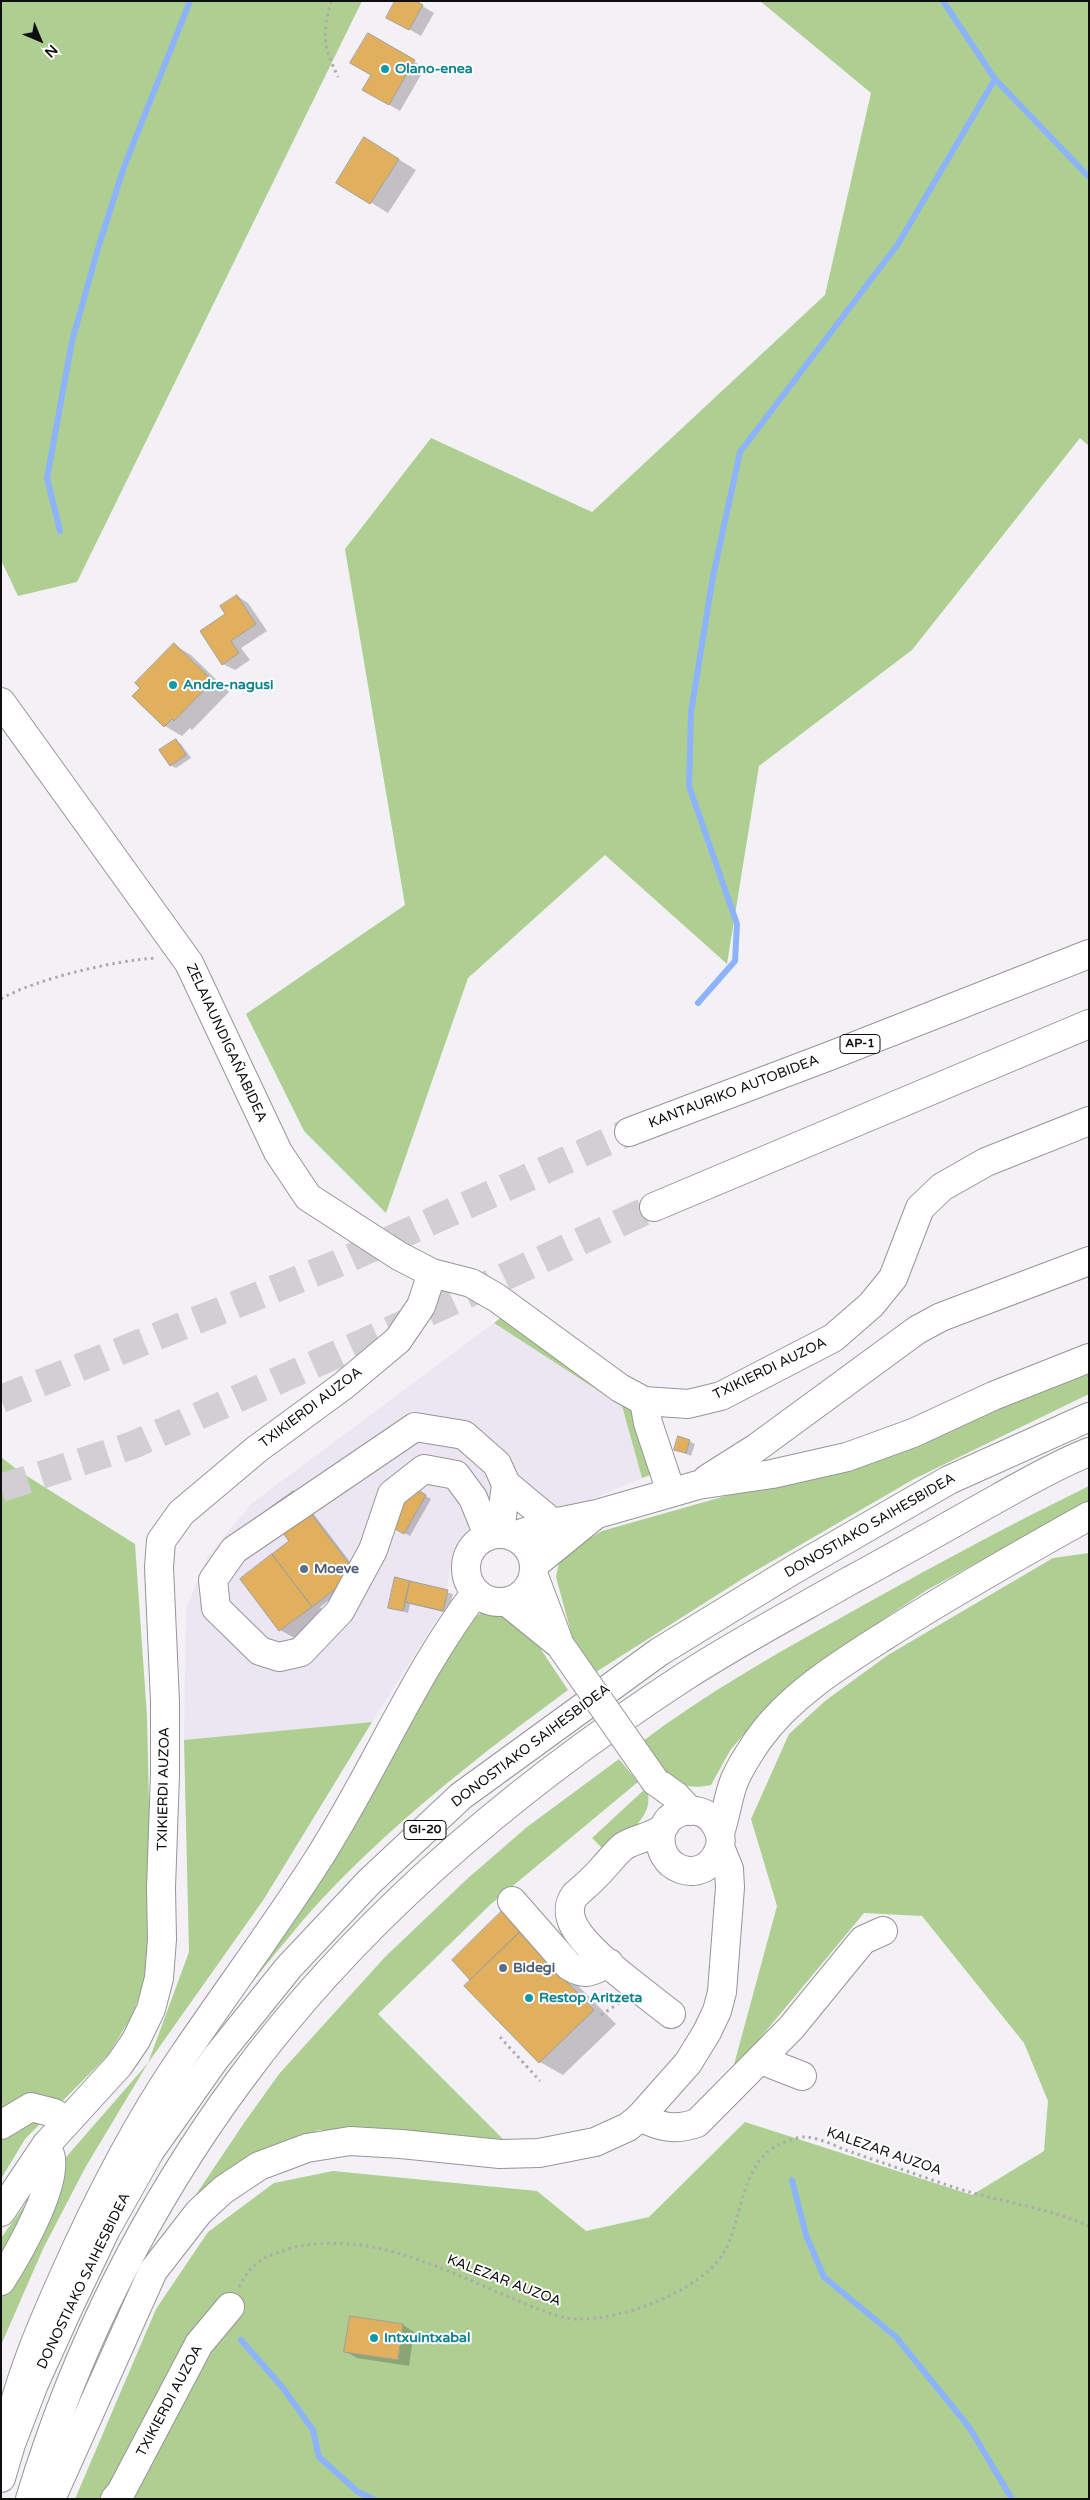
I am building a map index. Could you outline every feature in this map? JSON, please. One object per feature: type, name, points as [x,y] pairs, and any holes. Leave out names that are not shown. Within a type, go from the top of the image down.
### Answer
[{"type":"main road","name":"ZELAIAUNDIGAÑABIDEA","points":[[1,702],[189,963],[278,1152],[308,1197],[399,1256],[432,1273]]},
{"type":"main road","name":"KANTAURIKO AUTOBIDEA","points":[[629,1132],[827,1057],[1089,954]]},
{"type":"main road","points":[[654,1207],[1089,1024]]},
{"type":"main road","name":"TXIKIERDI AUZOA","points":[[1,2212],[46,2145],[119,2065],[136,2040],[151,2009],[159,1978],[162,1939],[161,1888],[166,1774],[159,1567],[161,1541],[181,1513],[257,1449],[343,1386],[398,1340],[421,1306],[432,1273],[471,1283],[497,1298],[620,1388],[644,1402],[688,1404],[721,1396],[834,1338],[872,1305],[893,1278],[920,1208],[942,1187],[986,1162],[1089,1121]]},
{"type":"main road","points":[[698,1485],[924,1335],[941,1317],[1089,1260]]},
{"type":"main road","points":[[597,1514],[535,1570],[522,1595],[506,1602],[490,1601],[476,1592],[468,1581],[466,1568],[468,1554],[477,1542],[597,1514],[698,1485],[772,1474],[847,1458],[913,1434],[993,1396],[1089,1358]]},
{"type":"main road","points":[[644,1402],[648,1423],[671,1492]]},
{"type":"main road","name":"DONOSTIAKO SAIHESBIDEA","points":[[1,2478],[11,2444],[34,2384],[67,2311],[106,2229],[150,2151],[215,2059],[289,1967],[369,1882],[461,1796],[659,1652],[792,1570],[949,1480],[1089,1417]]},
{"type":"main road","points":[[51,2499],[153,2271],[199,2212],[223,2190],[259,2166],[307,2148],[350,2141],[500,2154],[539,2152],[595,2142],[628,2127],[640,2116],[688,2063],[708,2032],[717,2011],[724,1974],[728,1936],[729,1869],[711,1818],[695,1811],[655,1781],[560,1645],[535,1570],[532,1553],[525,1543],[501,1535],[456,1475],[424,1468],[392,1494],[373,1550],[340,1611],[301,1652],[279,1657],[260,1651],[216,1608],[212,1580],[234,1550],[415,1426],[464,1435],[497,1464],[506,1484],[553,1523]]},
{"type":"main road","name":"DONOSTIAKO SAIHESBIDEA","points":[[30,2499],[63,2400],[95,2325],[134,2246],[179,2169],[247,2071],[318,1984],[396,1904],[486,1822],[567,1759],[685,1676],[951,1524],[1066,1461],[1089,1452]]},
{"type":"main road","points":[[501,1535],[506,1484]]},
{"type":"main road","points":[[655,1781],[664,1826],[660,1838],[665,1858],[681,1870],[695,1870],[709,1864],[720,1840],[735,1780],[760,1738],[786,1709],[818,1681],[928,1607],[1089,1516]]},
{"type":"main road","points":[[1,2460],[18,2388],[47,2312],[86,2227],[132,2137],[182,2057],[318,1859],[449,1628],[476,1592]]},
{"type":"main road","points":[[506,1602],[560,1645]]},
{"type":"main road","points":[[671,2014],[591,1948],[573,1924],[570,1902],[623,1847],[664,1826],[676,1814],[695,1811],[735,1780]]},
{"type":"main road","points":[[610,1860],[665,1858]]},
{"type":"main road","points":[[695,1870],[727,1914]]},
{"type":"main road","points":[[512,1901],[569,1966],[581,1973],[594,1971],[609,1963]]},
{"type":"main road","points":[[640,2116],[659,2126],[671,2127],[685,2127],[701,2120],[791,2028],[863,1940],[884,1931]]},
{"type":"main road","points":[[761,2060],[802,2076]]},
{"type":"main road","points":[[662,2093],[671,2127]]},
{"type":"main road","points":[[1,2125],[31,2107],[54,2113],[66,2122]]},
{"type":"main road","points":[[1,2281],[18,2253],[48,2186],[51,2160],[46,2145]]},
{"type":"main road","name":"TXIKIERDI AUZOA","points":[[116,2499],[122,2492],[198,2344],[230,2307]]},
{"type":"path","points":[[331,1],[324,33],[325,50],[338,77]]},
{"type":"path","points":[[1,999],[16,990],[136,959],[166,958],[189,963]]},
{"type":"path","points":[[601,2014],[624,2000]]},
{"type":"path","points":[[500,2037],[540,2081]]},
{"type":"path","name":"KALEZAR AUZOA","points":[[230,2307],[245,2274],[268,2254],[303,2246],[336,2242],[394,2250],[540,2309],[574,2319],[614,2314],[659,2301],[689,2286],[710,2270],[726,2249],[760,2158],[777,2145],[804,2136],[955,2188],[1070,2218],[1089,2226]]},
{"type":"shaded area","points":[[494,1323],[622,1406],[642,1478],[557,1514],[508,1514],[489,1517],[469,1528],[454,1546],[443,1610],[372,1722],[184,1740],[186,1608],[208,1556],[252,1503]]},
{"type":"green space","points":[[1,1],[362,1],[77,582],[18,596],[1,560]]},
{"type":"green space","points":[[760,1],[1089,1],[1089,446],[1080,438],[912,650],[759,766],[727,964],[605,855],[468,978],[386,1213],[304,1131],[246,1014],[405,905],[345,549],[431,438],[592,512],[825,295],[871,93]]},
{"type":"green space","points":[[505,1314],[629,1406],[640,1422],[656,1473],[642,1478],[622,1406],[494,1323]]},
{"type":"green space","points":[[1089,1366],[1089,1394],[914,1479],[750,1574],[596,1672],[572,1636],[556,1577],[560,1556],[602,1531],[729,1495],[808,1479]]},
{"type":"green space","points":[[1,1457],[19,1471],[135,1544],[147,1716],[151,1890],[148,1974],[131,2018],[107,2056],[25,2139],[1,2179]]},
{"type":"green space","points":[[1089,1486],[1089,1501],[927,1590],[831,1654],[775,1700],[731,1749],[711,1785],[687,1786],[678,1782],[663,1769],[643,1741],[714,1692],[787,1648],[962,1551]]},
{"type":"green space","points":[[1089,1553],[1089,2499],[75,2499],[156,2309],[208,2232],[274,2183],[333,2171],[537,2191],[586,2231],[649,2217],[745,2122],[972,2195],[1044,2151],[1048,2101],[1024,2043],[922,1916],[864,1913],[732,2072],[777,1906],[751,1819],[789,1734],[825,1701],[888,1655],[1053,1558]]},
{"type":"green space","points":[[482,1612],[503,1615],[540,1648],[568,1690],[471,1764],[379,1842],[312,1910],[249,1986],[342,1841],[409,1718],[468,1623]]},
{"type":"green space","points":[[372,1722],[264,1899],[148,2063],[189,1952],[184,1740]]},
{"type":"green space","points":[[619,1759],[638,1782],[491,1904],[378,2014],[503,2139],[370,2130],[319,2130],[276,2145],[234,2167],[191,2202],[279,2074],[385,1957],[467,1879],[527,1827]]},
{"type":"green space","points":[[646,1788],[648,1798],[643,1816],[630,1832],[606,1852],[592,1838]]},
{"type":"green space","points":[[148,2063],[85,2168],[43,2249],[1,2345],[1,2238],[27,2202]]},
{"type":"building","points":[[395,1],[416,1],[423,5],[409,30],[386,18]]},
{"type":"building","name":"Olano-enea","points":[[368,33],[415,60],[389,105],[362,90],[371,75],[350,63]]},
{"type":"building","points":[[364,137],[399,159],[370,204],[336,183]]},
{"type":"building","points":[[237,595],[256,624],[231,641],[239,653],[222,665],[200,631],[225,614],[220,606]]},
{"type":"building","name":"Andre-nagusi","points":[[174,643],[213,681],[174,721],[172,719],[164,727],[132,696],[140,688],[135,683]]},
{"type":"building","points":[[176,739],[186,755],[170,766],[159,750]]},
{"type":"building","points":[[678,1436],[690,1440],[686,1453],[674,1450]]},
{"type":"building","points":[[413,1487],[426,1495],[404,1534],[390,1526]]},
{"type":"building","points":[[294,1491],[356,1573],[312,1607],[272,1554],[289,1541],[266,1511]]},
{"type":"building","points":[[272,1554],[312,1607],[279,1631],[240,1579]]},
{"type":"building","points":[[395,1577],[410,1581],[403,1611],[388,1608]]},
{"type":"building","points":[[410,1581],[448,1590],[443,1611],[405,1602]]},
{"type":"building","points":[[504,1909],[523,1929],[470,1980],[452,1960]]},
{"type":"building","name":"Restop Aritzeta","points":[[523,1929],[543,1950],[539,1953],[594,2010],[539,2063],[464,1986]]},
{"type":"building","name":"Intxuintxabal","points":[[350,2316],[403,2324],[398,2360],[344,2352]]},
{"type":"waterway","points":[[60,531],[47,478],[72,341],[99,245],[124,167],[190,1]]},
{"type":"waterway","points":[[943,1],[995,79],[1089,177]]},
{"type":"waterway","points":[[698,1003],[735,961],[737,924],[689,786],[691,712],[713,576],[740,452],[898,244],[995,79]]},
{"type":"waterway","points":[[792,2180],[806,2235],[824,2277],[896,2337],[969,2427],[1012,2499]]},
{"type":"waterway","points":[[241,2340],[283,2388],[313,2430],[319,2457],[358,2492],[373,2499]]},
{"type":"tunnel","points":[[1,1399],[334,1265],[629,1132]]},
{"type":"tunnel","points":[[1,1488],[133,1445],[380,1335],[654,1207]]},
{"type":"place","name":"Olano-enea","points":[[385,69]]},
{"type":"place","name":"Andre-nagusi","points":[[173,685]]},
{"type":"place","name":"Moeve","points":[[304,1569]]},
{"type":"place","name":"Bidegi","points":[[503,1968]]},
{"type":"place","name":"Restop Aritzeta","points":[[529,1998]]},
{"type":"place","name":"Intxuintxabal","points":[[374,2338]]}]
